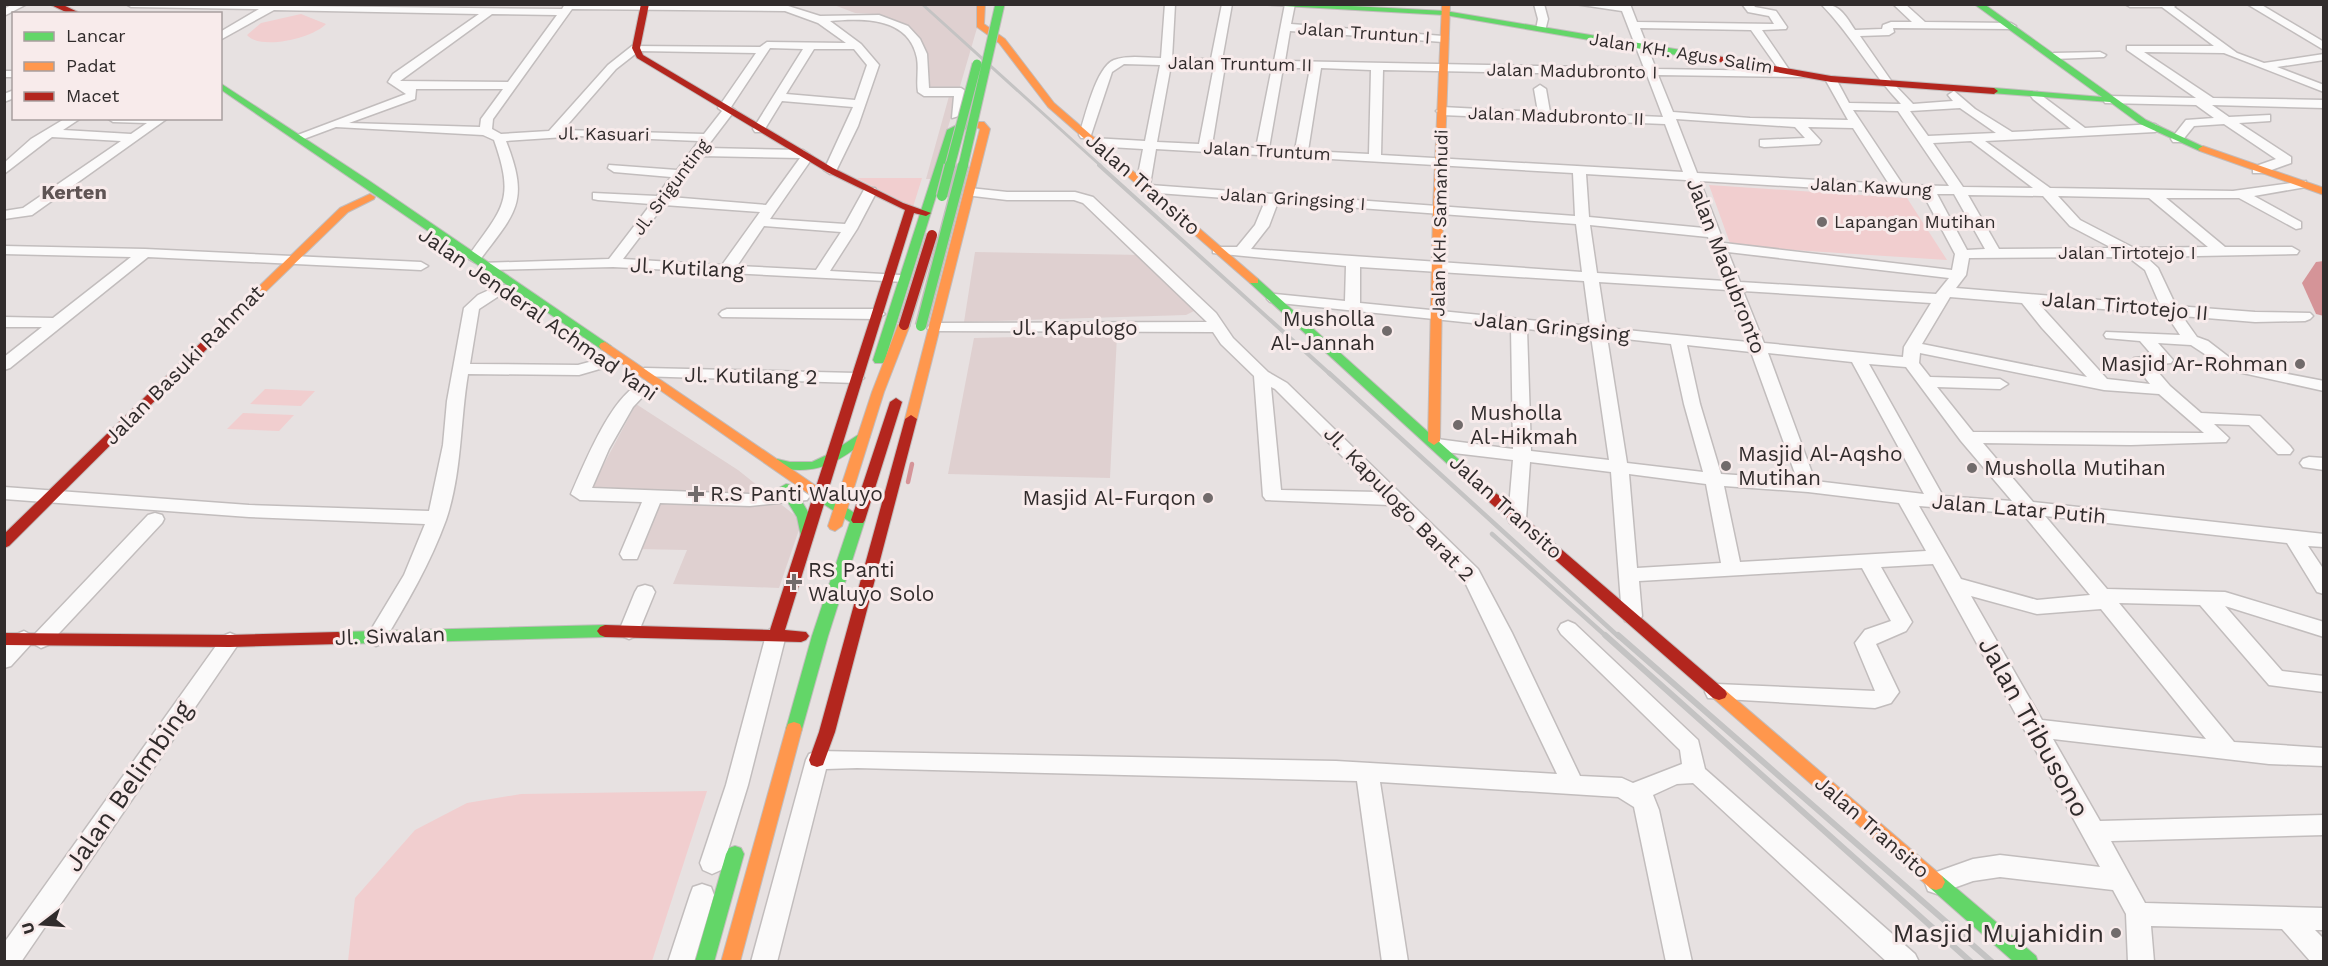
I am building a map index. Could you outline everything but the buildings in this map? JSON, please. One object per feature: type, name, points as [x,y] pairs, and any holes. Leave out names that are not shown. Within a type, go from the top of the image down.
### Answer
[{"type":"main road","points":[[981,4],[978,20],[984,28],[1000,32],[1009,5]]},
{"type":"main road","points":[[830,542],[878,392],[923,268],[992,4]]},
{"type":"main road","points":[[730,962],[827,732],[928,327],[952,210],[1000,4]]},
{"type":"main road","name":"Jalan KH. Agus Salim","points":[[1253,4],[1446,9],[1541,29],[1831,79],[2109,100]]},
{"type":"main road","points":[[1978,4],[2054,56],[2109,100],[2155,128],[2177,139],[2258,170],[2324,192]]},
{"type":"main road","points":[[645,5],[636,48],[646,60],[830,170],[908,209],[926,213]]},
{"type":"main road","points":[[48,6],[69,11]]},
{"type":"main road","name":"Jalan KH. Samanhudi","points":[[1436,443],[1438,209],[1446,9]]},
{"type":"main road","name":"Jalan Transito","points":[[1000,32],[1051,105],[1275,299],[1517,519],[2030,962]]},
{"type":"main road","name":"Jalan Jenderal Achmad Yani","points":[[222,86],[301,136],[376,195],[480,262],[644,381],[692,423],[722,445]]},
{"type":"main road","name":"Jalan Jenderal Achmad Yani","points":[[222,96],[346,173]]},
{"type":"main road","points":[[878,392],[876,380],[879,362],[952,130],[972,123],[981,124],[985,129],[976,192],[928,327],[914,349]]},
{"type":"main road","name":"Jalan Jenderal Achmad Yani","points":[[376,195],[491,293],[604,363],[708,415],[768,459],[817,500],[836,524],[853,537]]},
{"type":"main road","name":"Jalan Basuki Rahmat","points":[[4,543],[290,260],[350,206],[376,195]]},
{"type":"main road","points":[[776,635],[829,462],[889,279],[908,209]]},
{"type":"main road","points":[[816,760],[820,636],[903,383]]},
{"type":"main road","points":[[692,423],[708,415]]},
{"type":"main road","points":[[768,459],[795,469],[816,467],[829,462],[864,435]]},
{"type":"main road","points":[[788,491],[804,517],[807,538]]},
{"type":"main road","points":[[817,500],[841,507],[858,520]]},
{"type":"main road","name":"Jl. Siwalan","points":[[23,639],[230,641],[512,632],[629,631],[801,636]]},
{"type":"main road","points":[[704,962],[740,838]]},
{"type":"street","points":[[4,13],[22,4]]},
{"type":"street","points":[[130,4],[424,7],[489,12],[645,5],[796,9]]},
{"type":"street","points":[[301,136],[412,95],[412,91],[394,82],[397,76],[500,4]]},
{"type":"street","points":[[784,4],[820,19],[855,46],[873,65],[852,126],[830,170]]},
{"type":"street","points":[[1146,187],[1151,144],[1166,62],[1170,4]]},
{"type":"street","points":[[1205,147],[1227,4]]},
{"type":"street","points":[[1539,4],[1543,20],[1541,29]]},
{"type":"street","points":[[1580,4],[1626,6]]},
{"type":"street","points":[[1634,26],[1782,27],[1772,13],[1752,10],[1747,4]]},
{"type":"street","points":[[1826,4],[1837,12],[1906,107],[1924,140],[1959,191],[1995,254]]},
{"type":"street","points":[[1898,4],[1923,26]]},
{"type":"street","points":[[2130,4],[2172,4]]},
{"type":"street","points":[[2252,4],[2324,47]]},
{"type":"street","points":[[840,5],[854,15]]},
{"type":"street","points":[[2165,5],[2224,50],[2324,89]]},
{"type":"street","points":[[222,36],[273,6]]},
{"type":"street","points":[[1262,150],[1290,6]]},
{"type":"street","name":"Jalan Madubronto","points":[[1626,6],[1757,346],[1808,486]]},
{"type":"street","points":[[486,130],[487,119],[567,8]]},
{"type":"street","points":[[820,19],[873,15],[910,33],[921,54],[924,92],[961,92],[952,130]]},
{"type":"street","points":[[1852,33],[1883,34],[1888,32],[1888,26],[2010,26]]},
{"type":"street","name":"Jalan Truntun I","points":[[1285,27],[1443,39]]},
{"type":"street","points":[[1754,27],[1785,70]]},
{"type":"street","points":[[554,132],[616,63],[636,48],[763,50],[768,45],[855,46]]},
{"type":"street","points":[[759,129],[810,46]]},
{"type":"street","points":[[2224,50],[2130,48],[2205,102],[2224,120],[2286,160],[2258,170]]},
{"type":"street","name":"Jl. Srigunting","points":[[613,263],[708,138],[763,50]]},
{"type":"street","points":[[2054,56],[2100,55]]},
{"type":"street","points":[[2261,66],[2324,57]]},
{"type":"street","name":"Jalan Truntum II","points":[[1089,138],[1110,67],[1125,61],[1443,68]]},
{"type":"street","points":[[1301,152],[1316,65]]},
{"type":"street","points":[[1375,157],[1377,66]]},
{"type":"street","name":"Jalan Madubronto I","points":[[1443,68],[1652,74],[1808,75]]},
{"type":"street","points":[[1831,79],[1845,106],[1899,189]]},
{"type":"street","points":[[397,85],[509,86]]},
{"type":"street","points":[[1540,89],[1545,115]]},
{"type":"street","points":[[1950,89],[1960,104],[2010,136]]},
{"type":"street","points":[[2037,96],[2083,132]]},
{"type":"street","points":[[778,97],[859,104]]},
{"type":"street","points":[[2109,100],[2324,104]]},
{"type":"street","points":[[1845,106],[1906,107],[1960,104]]},
{"type":"street","name":"Jalan Madubronto II","points":[[1442,111],[1857,124]]},
{"type":"street","points":[[2177,139],[2190,123],[2266,118]]},
{"type":"street","points":[[4,170],[35,142],[72,120]]},
{"type":"street","points":[[4,215],[27,212],[160,120]]},
{"type":"street","points":[[1764,143],[1815,141],[1798,123]]},
{"type":"street","points":[[331,126],[486,130],[499,138],[510,169],[513,190],[480,262]]},
{"type":"street","points":[[1924,140],[2155,128]]},
{"type":"street","name":"Jl. Kasuari","points":[[499,138],[554,132],[708,138]]},
{"type":"street","points":[[49,133],[133,138]]},
{"type":"street","name":"Jalan Truntum","points":[[1089,138],[1151,144],[1441,161]]},
{"type":"street","points":[[1974,138],[2047,192],[2075,223],[2134,254],[2154,273],[2170,309],[2191,340]]},
{"type":"street","points":[[698,152],[805,156]]},
{"type":"street","points":[[726,270],[805,156]]},
{"type":"street","name":"Jalan Kawung","points":[[1441,161],[1580,171],[1959,191],[2241,194],[2301,184]]},
{"type":"street","points":[[614,168],[682,174]]},
{"type":"street","points":[[1580,171],[1582,220],[1619,466],[1632,616]]},
{"type":"street","name":"Jalan Gringsing I","points":[[1146,187],[1272,199],[1582,220],[1713,233]]},
{"type":"street","points":[[1928,190],[1962,254],[1959,275],[1943,295],[1912,355],[1924,382],[1967,437],[2029,508],[2227,749]]},
{"type":"street","points":[[820,275],[850,229],[870,191]]},
{"type":"street","name":"Jl. Kapulogo Barat 2","points":[[976,192],[1013,196],[1075,196],[1088,200],[1211,316],[1216,327],[1262,375],[1281,386],[1444,545],[1476,581],[1572,783]]},
{"type":"street","points":[[2152,193],[2222,252]]},
{"type":"street","points":[[2241,194],[2296,225]]},
{"type":"street","points":[[598,196],[770,208]]},
{"type":"street","points":[[1242,251],[1262,226],[1272,199]]},
{"type":"street","points":[[761,222],[850,229]]},
{"type":"street","points":[[1719,248],[1959,275]]},
{"type":"street","points":[[4,250],[145,253],[421,266]]},
{"type":"street","name":"Jalan Tirtotejo II","points":[[1218,250],[1353,262],[1734,286],[2026,298],[2255,317],[2305,316]]},
{"type":"street","name":"Jalan Tirtotejo I","points":[[1962,254],[2292,251]]},
{"type":"street","points":[[4,365],[145,253]]},
{"type":"street","name":"Jl. Kutilang","points":[[480,262],[613,263],[905,279]]},
{"type":"street","points":[[1352,305],[1353,262]]},
{"type":"street","points":[[376,638],[413,576],[437,518],[452,445],[461,369],[472,308],[491,293]]},
{"type":"street","points":[[2026,298],[2047,325],[2104,385]]},
{"type":"street","name":"Jalan Gringsing","points":[[1275,299],[1857,357],[1912,355],[2018,366],[2104,385],[2164,390]]},
{"type":"street","points":[[727,314],[877,314]]},
{"type":"street","points":[[4,322],[57,322]]},
{"type":"street","points":[[1517,519],[1522,457],[1520,322]]},
{"type":"street","name":"Jl. Kapulogo","points":[[928,327],[1216,327]]},
{"type":"street","points":[[2112,335],[2201,342],[2215,357],[2234,366],[2324,386]]},
{"type":"street","points":[[1967,437],[2131,440],[2220,438],[2164,390],[2140,362],[2165,360],[2145,337]]},
{"type":"street","points":[[1678,340],[1692,404],[1714,478],[1732,569]]},
{"type":"street","points":[[1857,357],[1937,502]]},
{"type":"street","points":[[461,369],[579,370],[604,363]]},
{"type":"street","points":[[1262,375],[1272,496],[1397,499]]},
{"type":"street","name":"Jl. Kutilang 2","points":[[644,381],[856,378]]},
{"type":"street","points":[[644,381],[626,404],[600,449],[580,494],[750,500],[788,491],[817,500]]},
{"type":"street","points":[[1924,382],[2000,384]]},
{"type":"street","points":[[2199,418],[2254,420],[2284,450]]},
{"type":"street","name":"Jalan Latar Putih","points":[[1436,443],[1522,457],[1808,486],[1906,499],[2029,508],[2324,541]]},
{"type":"street","points":[[4,493],[249,511],[437,518]]},
{"type":"street","points":[[630,554],[653,498]]},
{"type":"street","name":"Jalan Tribusono","points":[[1906,499],[1941,557],[2121,880],[2138,914],[2141,962]]},
{"type":"street","points":[[4,660],[23,639],[155,519]]},
{"type":"street","points":[[2293,538],[2324,587]]},
{"type":"street","points":[[1629,575],[1941,557]]},
{"type":"street","points":[[1716,692],[1875,700],[1884,698],[1888,692],[1865,643],[1872,635],[1898,628],[1902,622],[1868,562]]},
{"type":"street","points":[[1956,585],[2037,607],[2104,598],[2206,598],[2240,603],[2324,630]]},
{"type":"street","points":[[629,631],[645,592]]},
{"type":"street","points":[[2206,598],[2276,679],[2324,684]]},
{"type":"street","points":[[1568,630],[1690,746],[1695,773]]},
{"type":"street","points":[[681,962],[737,785],[776,635]]},
{"type":"street","name":"Jalan Belimbing","points":[[6,962],[230,641]]},
{"type":"street","points":[[2035,728],[2303,758],[2324,757]]},
{"type":"street","points":[[764,962],[816,760],[1119,764],[1605,785],[1634,793],[1644,801],[1679,962]]},
{"type":"street","points":[[1367,773],[1395,962]]},
{"type":"street","points":[[1634,793],[1679,774],[1695,773],[1712,785],[1906,962]]},
{"type":"street","points":[[2092,831],[2324,825]]},
{"type":"street","points":[[1937,883],[1973,870],[2000,866],[2121,880]]},
{"type":"street","points":[[2138,914],[2324,919]]},
{"type":"street","points":[[2288,917],[2324,958]]},
{"type":"shaded area","points":[[834,5],[976,5],[977,28],[933,179],[926,179],[951,89],[926,89],[921,45],[914,32],[875,14],[855,13]]},
{"type":"shaded area","points":[[301,14],[326,24],[310,34],[287,41],[263,42],[247,35],[261,23]]},
{"type":"shaded area","points":[[857,178],[922,178],[913,207]]},
{"type":"shaded area","name":"Lapangan Mutihan","points":[[1709,185],[1907,198],[1947,260],[1731,246]]},
{"type":"shaded area","points":[[975,252],[1143,255],[1198,309],[1186,315],[964,322]]},
{"type":"shaded area","points":[[1117,335],[1110,478],[948,474],[974,338]]},
{"type":"shaded area","points":[[265,389],[315,391],[301,406],[250,404]]},
{"type":"shaded area","name":"R.S Panti Waluyo","points":[[636,404],[738,470],[802,521],[779,588],[673,584],[687,550],[636,549],[660,496],[589,492]]},
{"type":"shaded area","points":[[243,413],[294,415],[279,431],[227,429]]},
{"type":"shaded area","points":[[707,791],[652,961],[348,961],[355,898],[415,830],[467,803],[521,794]]},
{"type":"waterway","points":[[2324,267],[2313,283],[2324,309]]},
{"type":"waterway","points":[[908,482],[912,464]]},
{"type":"railway","points":[[922,4],[1101,166]]},
{"type":"railway","points":[[1099,165],[1331,375]]},
{"type":"railway","points":[[1329,373],[1619,637]]},
{"type":"railway","points":[[1492,534],[1607,637]]},
{"type":"railway","points":[[1605,635],[1971,962]]},
{"type":"railway","points":[[1618,635],[1992,962]]},
{"type":"traffic: fast","points":[[921,326],[953,210],[1000,4]]},
{"type":"traffic: fast","points":[[1253,4],[1445,13],[1717,59]]},
{"type":"traffic: fast","points":[[1978,4],[2143,122],[2203,149]]},
{"type":"traffic: fast","points":[[942,196],[977,64]]},
{"type":"traffic: fast","points":[[222,86],[605,346]]},
{"type":"traffic: fast","points":[[1994,91],[2109,100]]},
{"type":"traffic: fast","points":[[879,360],[952,130],[965,124],[977,124]]},
{"type":"traffic: fast","points":[[1254,281],[1492,497]]},
{"type":"traffic: fast","points":[[777,463],[790,466],[813,466],[834,457],[864,435]]},
{"type":"traffic: fast","points":[[786,488],[804,517],[807,538]]},
{"type":"traffic: fast","points":[[794,729],[820,636],[858,520],[817,493]]},
{"type":"traffic: fast","points":[[338,638],[605,631]]},
{"type":"traffic: fast","points":[[704,962],[735,854]]},
{"type":"traffic: fast","points":[[1936,882],[2029,962]]},
{"type":"traffic: slow","points":[[981,4],[980,25],[1002,41],[1051,105],[1254,281]]},
{"type":"traffic: slow","points":[[1434,441],[1438,209],[1446,4]]},
{"type":"traffic: slow","points":[[911,419],[985,129],[981,124],[977,124]]},
{"type":"traffic: slow","points":[[2203,149],[2324,192]]},
{"type":"traffic: slow","points":[[223,327],[344,210],[370,197]]},
{"type":"traffic: slow","points":[[835,526],[878,392],[904,325]]},
{"type":"traffic: slow","points":[[605,346],[817,493]]},
{"type":"traffic: slow","points":[[1719,694],[1936,882]]},
{"type":"traffic: slow","points":[[730,962],[794,729]]},
{"type":"traffic: jam","points":[[53,4],[73,12]]},
{"type":"traffic: jam","points":[[645,4],[636,48],[640,56],[830,170],[899,205],[926,213]]},
{"type":"traffic: jam","points":[[1717,59],[1831,79],[1994,91]]},
{"type":"traffic: jam","points":[[776,635],[910,210]]},
{"type":"traffic: jam","points":[[904,325],[932,235]]},
{"type":"traffic: jam","points":[[4,543],[223,327]]},
{"type":"traffic: jam","points":[[858,520],[896,402]]},
{"type":"traffic: jam","points":[[817,760],[827,732],[911,419]]},
{"type":"traffic: jam","points":[[1492,497],[1719,694]]},
{"type":"traffic: jam","points":[[605,631],[801,636]]},
{"type":"traffic: jam","points":[[4,639],[230,641],[338,638]]},
{"type":"place","name":"Lapangan Mutihan","points":[[1822,222]]},
{"type":"place","name":"Musholla Al-Jannah","points":[[1387,331]]},
{"type":"place","name":"Masjid Ar-Rohman","points":[[2300,364]]},
{"type":"place","name":"Musholla Al-Hikmah","points":[[1458,425]]},
{"type":"place","name":"Masjid Al-Aqsho Mutihan","points":[[1726,466]]},
{"type":"place","name":"Musholla Mutihan","points":[[1972,468]]},
{"type":"place","name":"R.S Panti Waluyo","points":[[696,494]]},
{"type":"place","name":"Masjid Al-Furqon","points":[[1208,498]]},
{"type":"place","name":"RS Panti Waluyo Solo","points":[[794,582]]},
{"type":"place","name":"Masjid Mujahidin","points":[[2116,933]]},
{"type":"district","name":"Kerten","points":[[74,192]]}]
